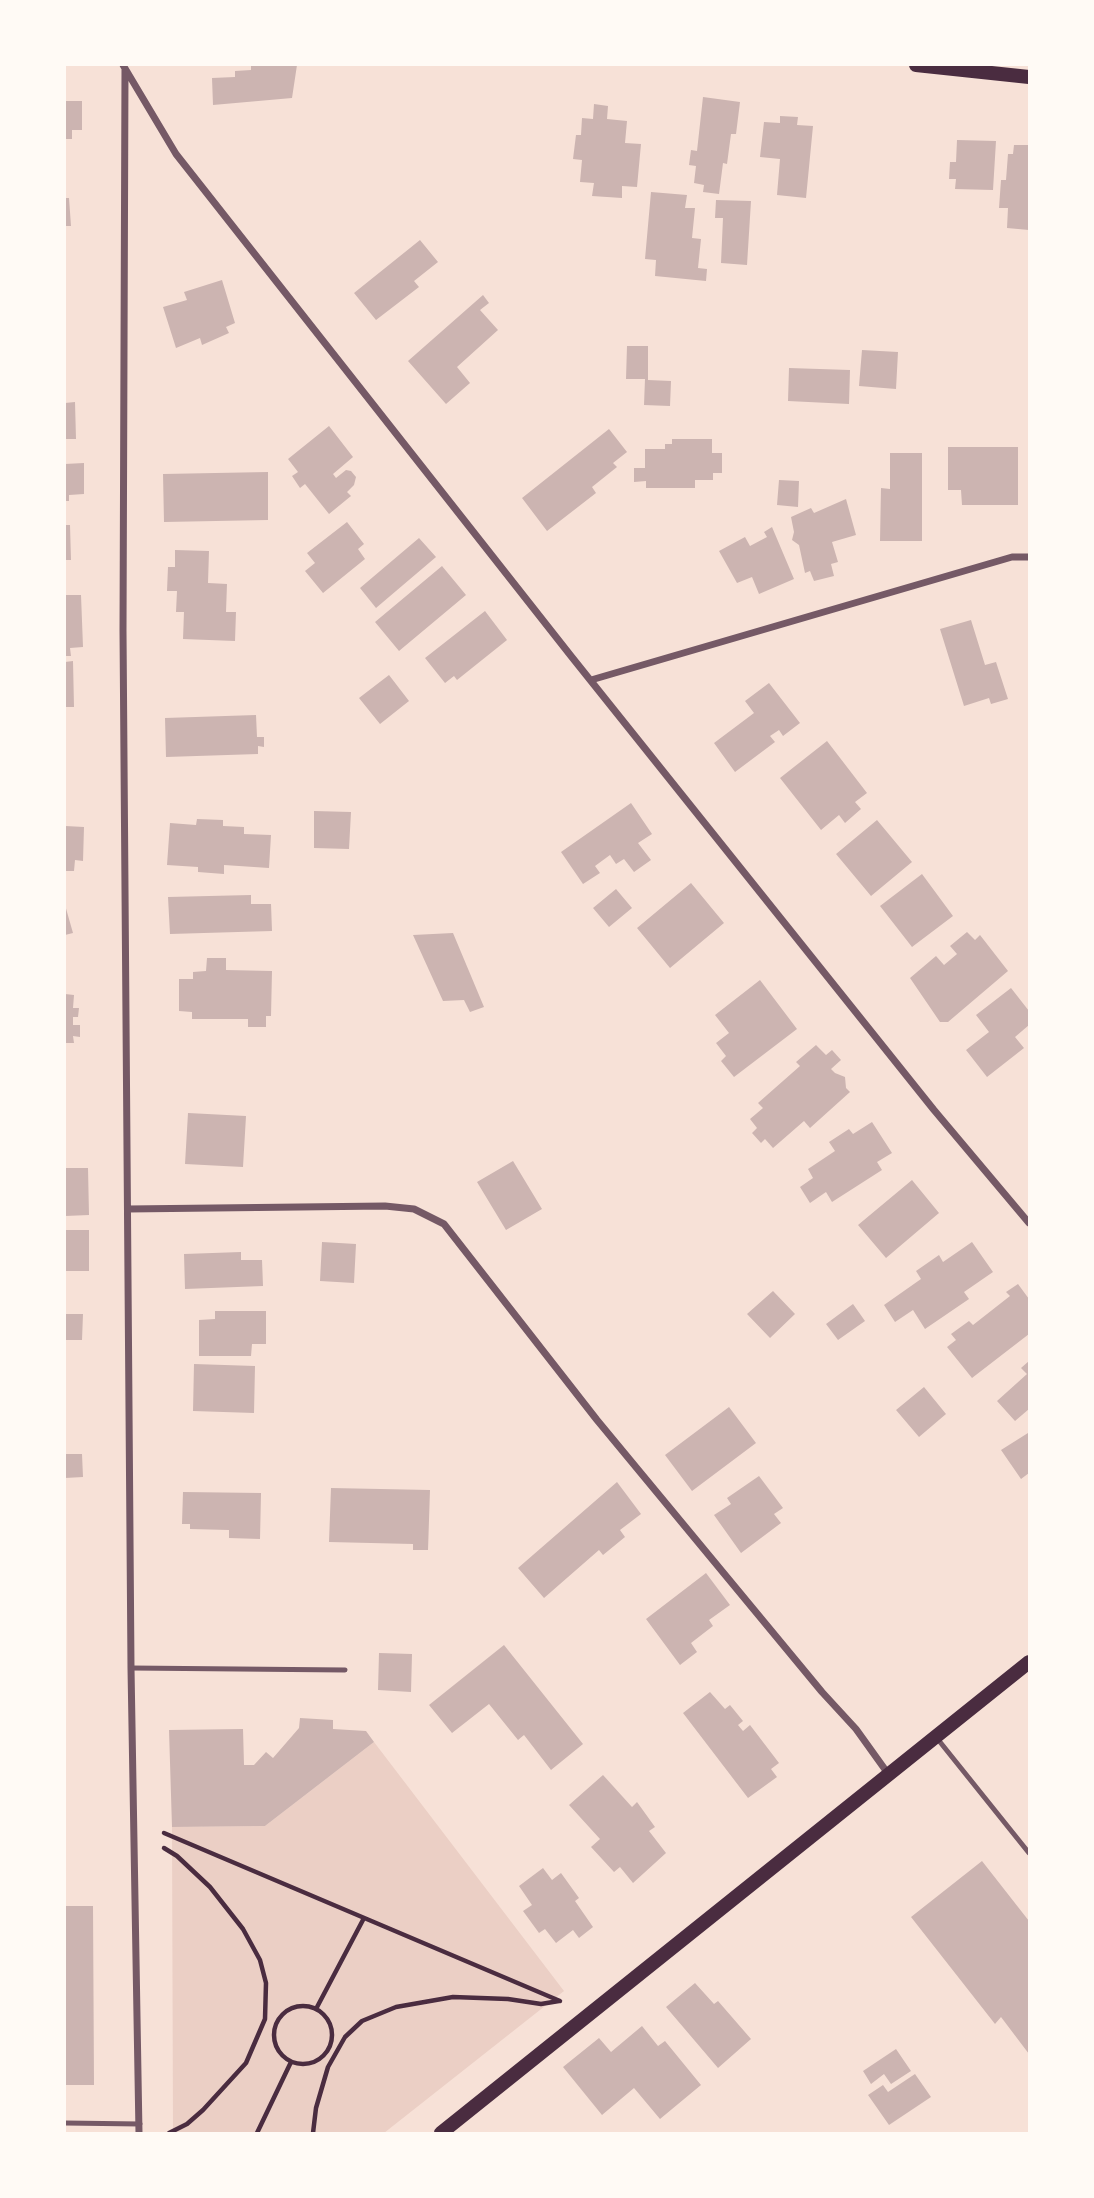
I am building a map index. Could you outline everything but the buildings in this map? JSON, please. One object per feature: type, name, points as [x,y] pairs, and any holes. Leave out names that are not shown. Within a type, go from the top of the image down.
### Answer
[{"type":"main road","points":[[916,65],[1029,77]]},
{"type":"main road","points":[[441,2133],[1029,1662]]},
{"type":"street","points":[[124,67],[176,154],[934,1110],[1029,1223]]},
{"type":"street","points":[[124,67],[123,630],[131,1668],[139,2133]]},
{"type":"street","points":[[591,680],[1012,557],[1029,557]]},
{"type":"street","points":[[128,1209],[378,1206],[414,1209],[444,1224],[597,1420],[822,1692],[856,1728],[890,1775]]},
{"type":"lane","points":[[131,1668],[345,1670]]},
{"type":"lane","points":[[936,1737],[1029,1853]]},
{"type":"lane","points":[[65,2123],[140,2124]]},
{"type":"path","points":[[164,1833],[560,2001],[541,2004],[508,1999],[453,1997],[396,2007],[362,2021],[345,2037],[328,2067],[316,2108],[313,2133]]},
{"type":"path","points":[[164,1848],[177,1856],[210,1887],[252,1942],[266,1983],[263,2024],[246,2063],[220,2093],[187,2124],[169,2133]]},
{"type":"path","points":[[316,2009],[364,1918]]},
{"type":"path","points":[[306,2006],[316,2009],[329,2022],[332,2040],[324,2056],[316,2062],[307,2065],[291,2062],[280,2055],[275,2046],[275,2026],[279,2017],[287,2010],[306,2006]]},
{"type":"path","points":[[263,2024],[275,2026]]},
{"type":"path","points":[[257,2133],[291,2062]]},
{"type":"shaded area","points":[[374,1742],[564,1991],[384,2133],[173,2133],[172,1827],[265,1826]]}]
